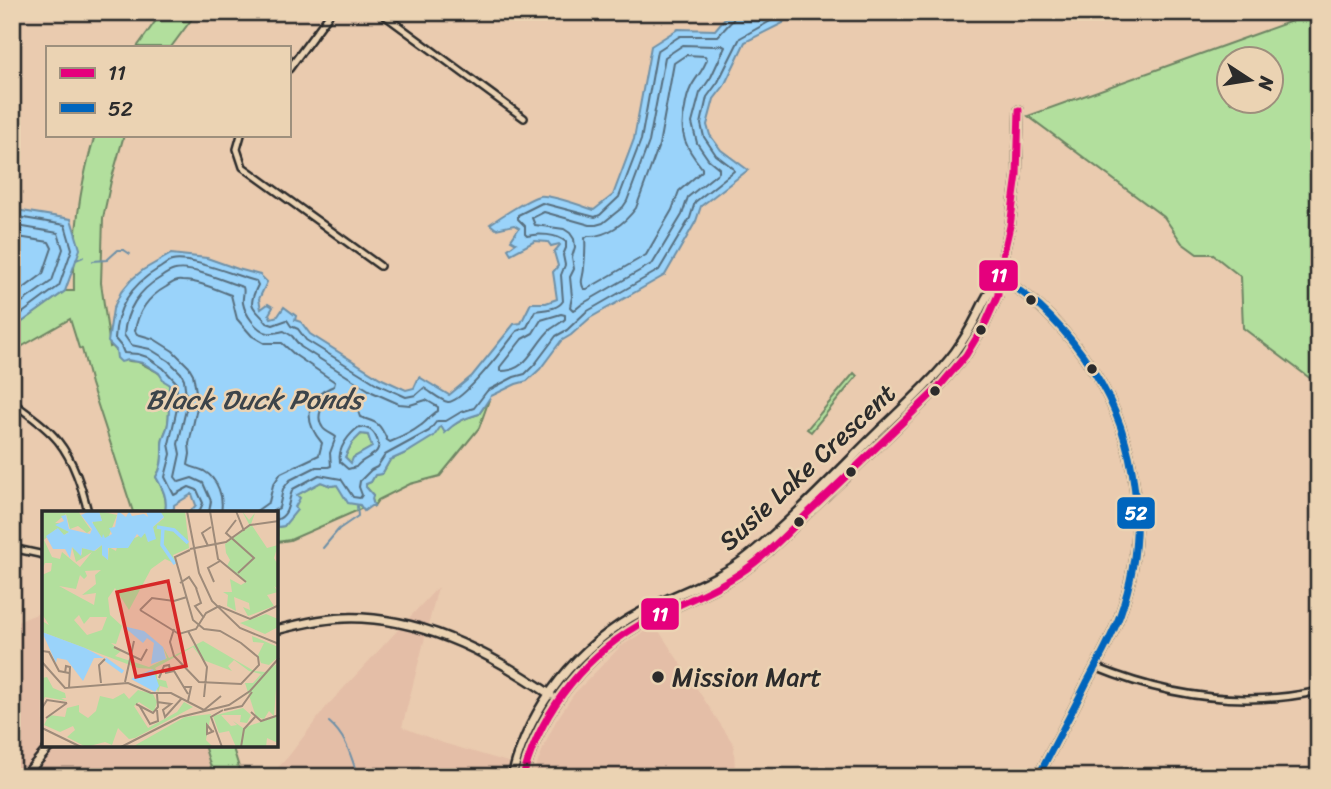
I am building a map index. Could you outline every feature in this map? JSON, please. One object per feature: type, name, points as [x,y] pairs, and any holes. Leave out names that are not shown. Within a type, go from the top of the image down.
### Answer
[{"type":"street","points":[[290,68],[331,12]]},
{"type":"street","points":[[380,12],[524,118]]},
{"type":"street","name":"Susie Lake Crescent","points":[[523,777],[539,734],[558,700],[594,658],[649,619],[710,591],[754,564],[931,396],[966,355],[986,322],[998,295],[998,278],[1010,226],[1017,175],[1019,110]]},
{"type":"street","points":[[241,136],[237,149],[243,167],[380,266]]},
{"type":"street","points":[[998,278],[1019,291],[1060,327],[1097,376],[1112,405],[1128,450],[1136,497],[1134,556],[1120,614],[1096,667],[1038,777]]},
{"type":"street","name":"Susie Lake Crescent","points":[[512,777],[526,733],[549,693],[567,670],[610,630],[643,610],[706,583],[749,556],[932,381],[956,351],[998,278]]},
{"type":"street","points":[[12,402],[61,445],[75,472],[87,511]]},
{"type":"street","points":[[12,548],[42,555]]},
{"type":"street","points":[[278,630],[338,618],[361,618],[416,626],[472,647],[558,700]]},
{"type":"street","points":[[1096,667],[1143,683],[1224,699],[1272,699],[1319,691]]},
{"type":"street","points":[[24,777],[49,747]]},
{"type":"shaded area","points":[[438,587],[402,727],[443,743],[535,770],[556,721],[574,694],[620,647],[655,625],[734,745],[735,777],[269,777],[327,706]]},
{"type":"shaded area","points":[[42,612],[42,747],[205,747],[214,777],[12,777],[12,624]]},
{"type":"green space","points":[[162,12],[197,12],[172,46],[138,46]]},
{"type":"green space","points":[[1319,12],[1319,385],[1243,328],[1241,277],[1212,254],[1197,254],[1182,243],[1164,217],[1028,116],[1216,48],[1216,116],[1286,116],[1286,46],[1223,46]]},
{"type":"green space","points":[[95,136],[124,136],[103,218],[101,283],[110,347],[126,359],[157,372],[169,384],[172,404],[169,405],[161,465],[156,477],[164,494],[165,511],[133,511],[70,319],[19,348],[12,347],[12,324],[18,325],[65,291],[74,291],[78,212]]},
{"type":"green space","points":[[854,373],[857,376],[811,432],[807,429]]},
{"type":"green space","points":[[489,400],[479,428],[440,476],[410,484],[378,500],[374,506],[373,495],[366,484],[371,482],[375,475],[382,474],[390,460],[408,452],[442,425],[445,432],[460,421],[479,414]]},
{"type":"green space","points":[[361,434],[368,435],[373,447],[353,458],[352,464],[345,457],[352,443]]},
{"type":"green space","points":[[321,482],[337,485],[363,508],[290,540],[278,542],[278,527],[284,526],[294,507],[296,495]]},
{"type":"green space","points":[[205,747],[233,747],[242,777],[214,777]]},
{"type":"water","name":"Black Duck Ponds","points":[[730,12],[787,12],[783,23],[745,42],[724,86],[714,99],[707,125],[710,135],[721,150],[748,170],[701,206],[696,221],[665,275],[590,318],[561,341],[540,369],[527,381],[491,396],[479,414],[461,421],[445,433],[441,426],[434,436],[390,460],[382,474],[375,475],[371,482],[366,484],[373,495],[374,506],[364,511],[360,505],[348,503],[337,485],[321,482],[297,495],[300,498],[295,507],[297,510],[284,526],[278,527],[278,511],[191,511],[196,505],[192,494],[174,505],[171,511],[165,511],[164,494],[156,477],[161,465],[169,405],[172,403],[169,384],[159,373],[143,363],[128,360],[121,362],[117,358],[116,350],[108,342],[113,309],[121,292],[131,280],[171,254],[207,258],[260,275],[267,282],[259,299],[261,309],[268,304],[273,307],[269,314],[271,318],[278,316],[284,307],[296,316],[295,320],[301,322],[310,334],[380,378],[406,390],[414,388],[419,377],[449,395],[472,376],[514,324],[521,323],[531,303],[546,303],[557,299],[553,272],[558,266],[554,252],[560,245],[551,246],[548,242],[535,241],[511,254],[508,249],[516,243],[511,240],[519,228],[514,225],[496,229],[490,224],[539,196],[558,198],[594,210],[613,195],[634,139],[651,46],[678,29],[715,30]],"holes":[[[361,434],[368,435],[372,447],[353,458],[351,463],[345,457],[352,443]]]},
{"type":"water","points":[[12,208],[71,219],[80,249],[65,291],[18,325],[12,324]]},
{"type":"waterway","points":[[93,261],[107,260],[118,250],[130,254]]},
{"type":"waterway","points":[[76,260],[83,257]]},
{"type":"waterway","points":[[323,548],[339,529],[358,516],[357,506]]},
{"type":"waterway","points":[[329,722],[344,740],[358,777]]},
{"type":"transit line","name":"11","points":[[523,777],[542,728],[570,684],[587,665],[627,632],[729,580],[761,558],[939,387],[966,355],[986,322],[998,295],[998,278],[1010,226],[1017,175],[1019,110]]},
{"type":"transit line","name":"52","points":[[998,278],[1012,285],[1039,306],[1074,344],[1093,370],[1121,427],[1135,489],[1134,553],[1120,615],[1038,777]]},
{"type":"place","name":"Mission Mart","points":[[658,677]]}]
